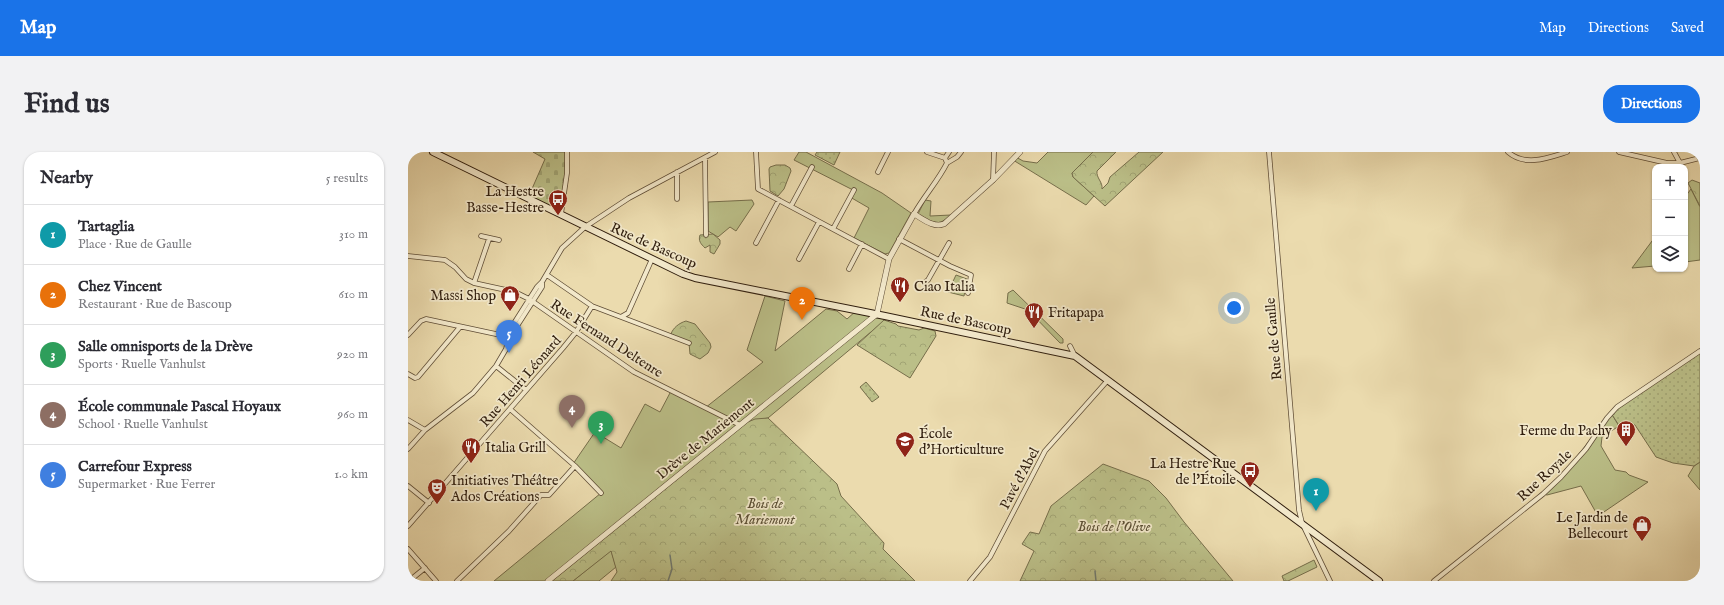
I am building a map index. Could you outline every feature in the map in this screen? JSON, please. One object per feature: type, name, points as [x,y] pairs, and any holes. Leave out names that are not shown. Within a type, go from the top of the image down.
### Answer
[{"type":"main road","name":"Rue de Bascoup","points":[[433,152],[652,259],[695,278],[877,314],[1075,356],[1379,581]]},
{"type":"street","points":[[561,214],[567,168],[567,152]]},
{"type":"street","points":[[408,449],[425,430],[473,393],[496,366],[506,349],[510,337],[531,301],[542,287],[542,282],[560,251],[585,226],[629,198],[715,152]]},
{"type":"street","points":[[756,152],[758,189],[889,259]]},
{"type":"street","points":[[878,172],[888,152]]},
{"type":"street","points":[[927,152],[945,158],[948,163]]},
{"type":"street","points":[[945,158],[948,152]]},
{"type":"street","points":[[877,314],[889,259],[922,199],[941,175],[948,163],[957,157],[961,152]]},
{"type":"street","points":[[993,180],[994,152]]},
{"type":"street","points":[[914,214],[933,225],[942,225],[993,180],[1020,152]]},
{"type":"street","name":"Rue de Gaulle","points":[[1269,152],[1296,484],[1302,523],[1330,581]]},
{"type":"street","points":[[1508,152],[1514,157],[1524,161],[1547,158],[1567,152]]},
{"type":"street","points":[[1619,152],[1658,162],[1680,164],[1700,158]]},
{"type":"street","points":[[1674,152],[1680,164]]},
{"type":"street","points":[[705,158],[706,235]]},
{"type":"street","points":[[791,206],[812,167]]},
{"type":"street","points":[[677,172],[677,199]]},
{"type":"street","points":[[833,229],[854,190]]},
{"type":"street","points":[[756,243],[779,200]]},
{"type":"street","points":[[799,259],[819,222]]},
{"type":"street","points":[[481,236],[498,240]]},
{"type":"street","points":[[408,256],[445,260],[455,267],[466,279],[474,283],[489,239]]},
{"type":"street","points":[[900,239],[971,275],[968,293]]},
{"type":"street","points":[[924,284],[928,280],[949,242]]},
{"type":"street","points":[[849,269],[862,244]]},
{"type":"street","points":[[621,317],[628,313],[652,259]]},
{"type":"street","points":[[547,275],[592,306],[690,343]]},
{"type":"street","name":"Rue Fernand Deltenre","points":[[474,283],[515,292],[531,301],[634,372],[740,425]]},
{"type":"street","name":"Rue Henri Léonard","points":[[408,526],[576,332],[592,306]]},
{"type":"street","name":"Drève de Mariemont","points":[[548,581],[877,314]]},
{"type":"street","points":[[408,335],[425,319],[510,337]]},
{"type":"street","points":[[408,374],[415,378],[418,377],[460,326]]},
{"type":"street","points":[[1070,346],[1075,356]]},
{"type":"street","name":"Rue Royale","points":[[1434,581],[1561,478],[1586,449],[1607,418],[1617,407],[1700,351]]},
{"type":"street","points":[[496,366],[526,390]]},
{"type":"street","name":"Pavé d'Abel","points":[[970,581],[990,557],[1045,451],[1108,380]]},
{"type":"street","points":[[510,409],[575,466],[602,492]]},
{"type":"street","points":[[408,420],[425,430]]},
{"type":"street","points":[[457,581],[509,531],[541,495],[549,495],[575,466]]},
{"type":"street","points":[[408,486],[429,503]]},
{"type":"street","points":[[408,549],[436,581]]},
{"type":"street","points":[[409,581],[425,568]]},
{"type":"green space","points":[[533,152],[567,152],[561,214],[528,198],[545,159]]},
{"type":"green space","points":[[799,152],[806,152],[882,193],[911,213],[889,253],[885,254],[854,238],[869,208],[850,197],[853,190],[794,160]]},
{"type":"green space","points":[[817,152],[840,152],[834,165],[815,155]]},
{"type":"green space","points":[[1048,152],[1093,152],[1072,173],[1073,177],[1094,196],[1086,205],[1013,160],[1016,157],[1023,161],[1037,163]]},
{"type":"green space","points":[[1093,152],[1116,152],[1097,171],[1102,184],[1102,189],[1108,183],[1110,177],[1139,152],[1163,152],[1105,206],[1073,177],[1072,173]]},
{"type":"green space","points":[[785,165],[790,168],[791,171],[784,189],[778,196],[770,191],[769,169],[770,167]]},
{"type":"green space","points":[[1692,180],[1700,183],[1700,206],[1688,183]]},
{"type":"green space","points":[[1691,189],[1700,207],[1700,260],[1688,262],[1688,200],[1688,193]]},
{"type":"green space","points":[[752,200],[754,204],[736,231],[730,227],[718,237],[708,231],[708,202]]},
{"type":"green space","points":[[925,200],[931,201],[930,216],[951,215],[938,223],[918,214]]},
{"type":"green space","points":[[713,234],[720,240],[720,244],[714,254],[710,252],[710,245],[705,248],[699,239],[700,235]]},
{"type":"green space","points":[[1652,241],[1652,266],[1632,268]]},
{"type":"green space","points":[[956,275],[967,279],[964,296],[948,292]]},
{"type":"green space","points":[[1013,290],[1063,339],[1063,343],[1060,343],[1028,310],[1007,303],[1008,293]]},
{"type":"green space","points":[[765,296],[785,301],[775,351],[826,309],[837,311],[847,319],[857,310],[885,316],[884,321],[768,418],[757,420],[748,428],[740,425],[548,581],[494,581],[601,493],[573,464],[595,432],[621,448],[645,404],[660,412],[671,391],[705,408],[763,362],[747,350]]},
{"type":"green space","points":[[884,320],[898,326],[919,330],[924,328],[935,331],[936,336],[910,378],[857,345]]},
{"type":"green space","points":[[686,321],[695,324],[710,343],[711,347],[708,353],[700,359],[690,354],[689,343],[671,334],[677,326]]},
{"type":"green space","points":[[1700,351],[1700,462],[1694,466],[1673,463],[1656,457],[1635,425],[1626,424],[1620,427],[1611,413]]},
{"type":"green space","points":[[866,382],[879,397],[872,402],[860,387]]},
{"type":"green space","points":[[1611,413],[1619,426],[1602,437],[1601,446],[1615,470],[1626,472],[1629,475],[1648,482],[1598,516],[1581,486],[1547,495],[1543,494],[1561,477]]},
{"type":"green space","name":"Bois de Mariemont","points":[[768,418],[837,484],[841,496],[884,543],[883,549],[915,581],[611,581],[617,572],[611,551],[573,581],[552,581],[748,422],[755,419]]},
{"type":"green space","points":[[1700,462],[1700,490],[1688,476],[1694,466]]},
{"type":"green space","name":"Bois de l'Olive","points":[[1103,464],[1149,481],[1166,498],[1233,581],[1020,581],[1034,551],[1022,544],[1030,532],[1039,534],[1051,506]]},
{"type":"green space","points":[[611,550],[616,567],[599,581],[573,581]]},
{"type":"green space","points":[[1314,560],[1317,567],[1288,581],[1284,581],[1282,576]]},
{"type":"waterway","points":[[668,581],[672,569],[670,555]]},
{"type":"waterway","points":[[1095,571],[1096,581]]},
{"type":"place","name":"La Hestre Basse-Hestre","points":[[558,216]]},
{"type":"place","name":"Ciao Italia","points":[[900,303]]},
{"type":"place","name":"Massi Shop","points":[[510,312]]},
{"type":"place","name":"Chez Vincent","points":[[802,320]]},
{"type":"place","name":"Fritapapa","points":[[1034,329]]},
{"type":"place","name":"Carrefour Express","points":[[509,353]]},
{"type":"place","name":"École communale Pascal Hoyaux","points":[[572,428]]},
{"type":"place","name":"Salle omnisports de la Drève","points":[[601,444]]},
{"type":"place","name":"Ferme du Pachy","points":[[1626,447]]},
{"type":"place","name":"École d'Horticulture","points":[[905,458]]},
{"type":"place","name":"Italia Grill","points":[[471,464]]},
{"type":"place","name":"La Hestre Rue de l'Étoile","points":[[1250,488]]},
{"type":"place","name":"Initiatives Théâtre Ados Créations","points":[[437,505]]},
{"type":"place","name":"Tartaglia","points":[[1316,511]]},
{"type":"place","name":"Le Jardin de Bellecourt","points":[[1642,542]]}]
